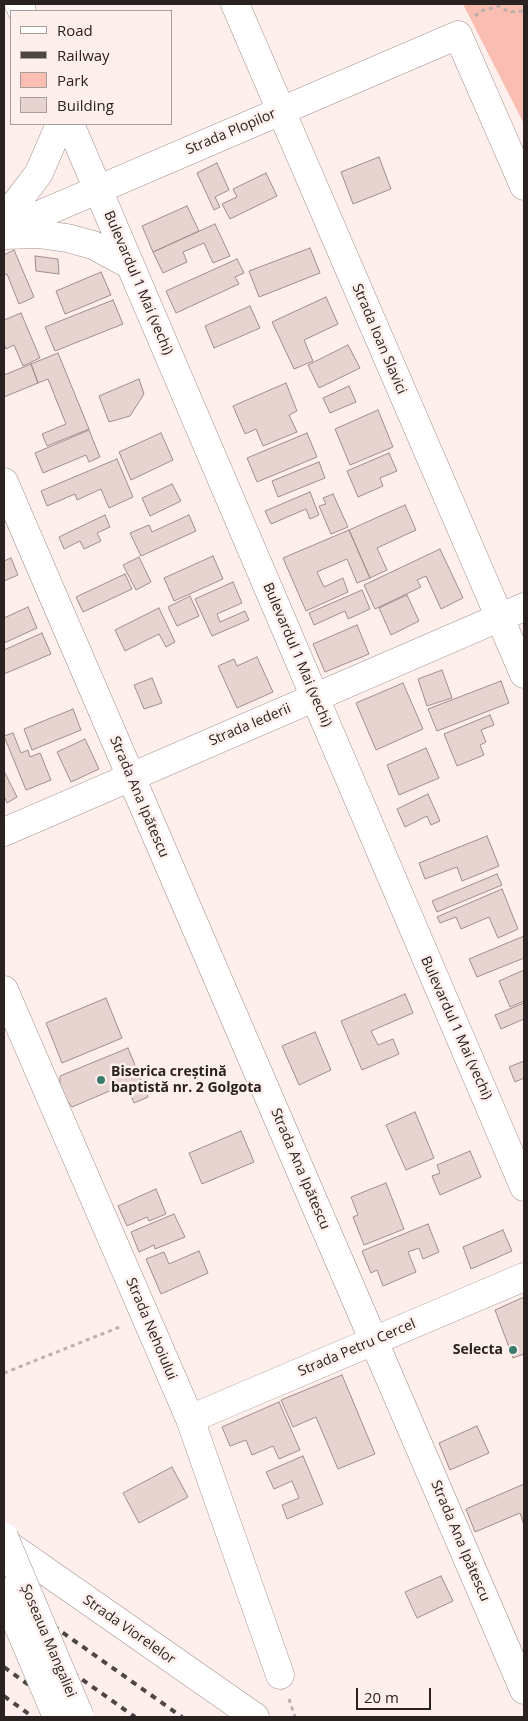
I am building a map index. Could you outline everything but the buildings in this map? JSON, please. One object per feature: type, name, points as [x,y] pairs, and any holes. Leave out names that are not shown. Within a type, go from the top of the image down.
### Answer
[{"type":"street","name":"Strada Ioan Slavici","points":[[235,4],[281,111],[512,612],[524,674]]},
{"type":"street","name":"Strada Plopilor","points":[[4,230],[458,35]]},
{"type":"street","points":[[458,35],[524,186]]},
{"type":"street","points":[[4,219],[39,173],[60,125]]},
{"type":"street","name":"Bulevardul 1 Mai (vechi)","points":[[70,125],[524,1186]]},
{"type":"street","points":[[4,235],[38,234],[67,238],[93,245],[130,265]]},
{"type":"street","name":"Strada Ana Ipătescu","points":[[4,482],[524,1690]]},
{"type":"street","name":"Strada Iederii","points":[[4,832],[512,612]]},
{"type":"street","name":"Strada Nehoiului","points":[[4,990],[190,1419],[280,1675]]},
{"type":"street","name":"Strada Petru Cercel","points":[[190,1419],[524,1277]]},
{"type":"street","name":"Șoseaua Mangaliei","points":[[4,1537],[80,1717]]},
{"type":"street","name":"Strada Viorelelor","points":[[4,1542],[255,1717]]},
{"type":"street","name":"Șoseaua Mangaliei","points":[[4,1592],[57,1717]]},
{"type":"path","points":[[458,35],[463,25],[481,10],[499,6],[509,12],[524,11]]},
{"type":"path","points":[[4,1373],[146,1317]]},
{"type":"green space","points":[[463,4],[524,4],[524,124]]},
{"type":"railway","points":[[4,1591],[182,1717]]},
{"type":"railway","points":[[4,1624],[135,1717]]},
{"type":"railway","points":[[4,1667],[73,1717]]},
{"type":"railway","points":[[4,1696],[33,1717]]},
{"type":"place","name":"Biserica creștină baptistă nr. 2 Golgota","points":[[101,1080]]},
{"type":"place","name":"Selecta","points":[[513,1350]]}]
